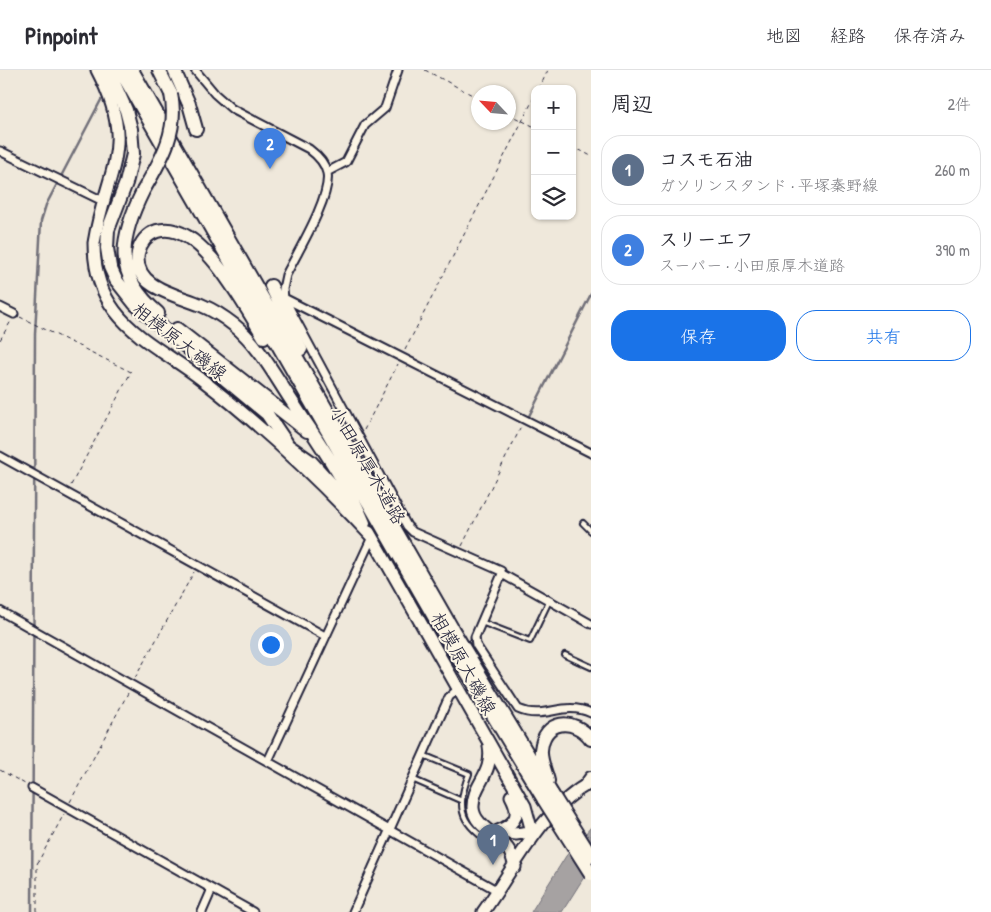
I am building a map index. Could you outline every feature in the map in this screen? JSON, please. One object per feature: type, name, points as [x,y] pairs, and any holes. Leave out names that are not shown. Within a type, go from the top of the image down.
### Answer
[{"type":"highway","points":[[108,70],[126,110],[131,129],[133,154],[126,183],[108,230],[106,248],[110,266],[116,280],[135,304],[267,414],[286,442]]},
{"type":"highway","name":"小田原厚木道路","points":[[120,70],[321,410]]},
{"type":"highway","name":"小田原厚木道路","points":[[132,70],[242,262],[445,636],[548,797],[591,874]]},
{"type":"highway","points":[[159,70],[171,94],[174,108],[171,134],[143,191],[126,232],[124,246],[126,270],[132,284],[154,309],[306,430],[320,444]]},
{"type":"highway","points":[[174,70],[189,104],[196,129]]},
{"type":"highway","points":[[321,410],[206,252],[192,239],[171,230],[152,233],[144,240],[137,260],[139,270],[145,279],[160,290],[221,315],[245,335],[320,444],[348,489],[364,523]]},
{"type":"highway","points":[[271,286],[321,410]]},
{"type":"highway","points":[[548,797],[540,752],[548,732],[561,724],[569,723],[583,729],[591,739]]},
{"type":"highway","name":"小田原厚木道路","points":[[548,797],[591,856]]},
{"type":"main road","name":"相模原大磯線","points":[[97,70],[115,114],[118,148],[97,226],[94,259],[104,294],[114,310],[136,333],[201,378],[257,426],[338,501],[372,537]]},
{"type":"main road","name":"相模原大磯線","points":[[257,426],[286,442],[311,461],[344,495],[364,523],[525,806],[533,835]]},
{"type":"main road","points":[[286,442],[291,452],[324,482],[338,501]]},
{"type":"main road","points":[[488,740],[491,757],[489,767],[475,795],[473,810],[478,820],[493,830],[508,848],[514,867]]},
{"type":"main road","points":[[493,830],[510,824],[517,812],[502,777],[501,764]]},
{"type":"main road","points":[[483,912],[533,835],[550,816],[589,781]]},
{"type":"main road","points":[[525,806],[536,815],[550,816]]},
{"type":"main road","points":[[493,830],[533,835]]},
{"type":"street","points":[[195,70],[215,94],[232,109],[309,149],[319,157],[327,172],[324,199],[286,275],[282,289],[284,298],[406,526],[413,532],[502,571],[502,574],[591,624]]},
{"type":"street","points":[[327,172],[346,162],[365,125],[385,108],[398,70]]},
{"type":"street","points":[[0,152],[105,202]]},
{"type":"street","points":[[284,298],[591,453]]},
{"type":"street","points":[[0,307],[14,314]]},
{"type":"street","points":[[0,456],[325,636]]},
{"type":"street","points":[[268,761],[372,537]]},
{"type":"street","points":[[502,574],[475,638],[476,645],[518,710],[529,714],[567,707],[580,708],[591,714]]},
{"type":"street","points":[[0,610],[498,891]]},
{"type":"street","points":[[353,912],[449,697],[458,689]]},
{"type":"street","points":[[34,789],[253,912]]},
{"type":"street","points":[[202,912],[212,889]]},
{"type":"lane","points":[[583,523],[591,531]]},
{"type":"lane","points":[[481,622],[530,642],[549,601]]},
{"type":"lane","points":[[565,655],[591,667]]},
{"type":"lane","points":[[423,754],[469,774],[460,800],[462,815],[471,828],[501,850],[508,848]]},
{"type":"lane","points":[[412,779],[460,800]]},
{"type":"path","points":[[425,70],[471,94]]},
{"type":"path","points":[[541,85],[548,70]]},
{"type":"path","points":[[359,440],[531,104]]},
{"type":"path","points":[[516,118],[531,125]]},
{"type":"path","points":[[576,148],[591,156]]},
{"type":"path","points":[[0,340],[14,314],[131,372],[67,492]]},
{"type":"path","points":[[459,551],[525,419]]},
{"type":"path","points":[[37,912],[37,864],[131,685],[198,564]]},
{"type":"path","points":[[0,770],[34,789]]},
{"type":"shaded area","points":[[591,827],[591,866],[562,912],[531,912],[566,856]]},
{"type":"waterway","points":[[32,912],[35,334],[41,221],[46,205],[101,100]]},
{"type":"waterway","points":[[529,416],[591,294]]},
{"type":"place","name":"スリーエフ","points":[[270,169]]},
{"type":"place","name":"コスモ石油","points":[[493,865]]}]
